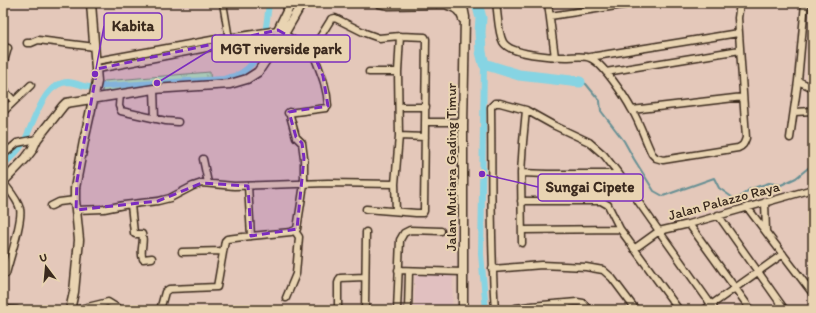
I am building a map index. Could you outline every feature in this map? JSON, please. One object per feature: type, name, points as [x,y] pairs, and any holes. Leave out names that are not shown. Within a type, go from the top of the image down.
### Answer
[{"type":"main road","points":[[70,310],[74,292],[79,240],[75,200],[79,164],[97,82],[91,3]]},
{"type":"main road","points":[[3,182],[26,158],[37,139],[63,106],[68,103],[78,102],[95,96],[154,89],[230,84],[252,77],[261,68],[271,52],[277,32],[292,3]]},
{"type":"main road","points":[[277,32],[302,3]]},
{"type":"main road","points":[[380,3],[445,4],[460,11],[464,23]]},
{"type":"main road","name":"Jalan Mutiara Gading Timur","points":[[460,3],[465,13],[463,310]]},
{"type":"street","points":[[223,3],[230,38]]},
{"type":"street","points":[[496,3],[502,40],[505,46],[533,54],[555,57],[590,57],[738,33]]},
{"type":"street","points":[[548,3],[555,57]]},
{"type":"street","points":[[550,16],[636,3]]},
{"type":"street","points":[[590,57],[606,72],[632,110],[652,154],[656,158],[663,160],[742,147],[746,138],[738,33],[738,11],[740,3]]},
{"type":"street","points":[[790,138],[798,81],[805,3]]},
{"type":"street","points":[[312,50],[331,19],[335,18],[365,33],[379,38],[400,36],[426,38],[424,212],[416,214],[366,209]]},
{"type":"street","points":[[96,65],[162,49],[254,34],[277,32],[306,44],[312,50],[323,76],[328,106],[326,108],[289,112],[296,137],[302,143],[304,158],[304,184],[297,228],[295,231]]},
{"type":"street","points":[[396,212],[395,184],[400,136],[398,72],[400,36]]},
{"type":"street","points":[[96,65],[164,56],[212,47],[230,38]]},
{"type":"street","points":[[27,43],[38,40],[95,47]]},
{"type":"street","points":[[3,47],[8,48],[3,65]]},
{"type":"street","points":[[162,49],[164,56]]},
{"type":"street","points":[[606,72],[740,50]]},
{"type":"street","points":[[369,72],[398,72]]},
{"type":"street","points":[[798,81],[813,88]]},
{"type":"street","points":[[3,112],[31,85]]},
{"type":"street","points":[[3,89],[14,101]]},
{"type":"street","points":[[154,89],[155,119]]},
{"type":"street","points":[[120,94],[119,106],[121,111],[155,119],[178,122]]},
{"type":"street","points":[[632,110],[743,97]]},
{"type":"street","name":"Jalan Palazzo Raya","points":[[495,310],[492,269],[491,107],[497,102],[526,110],[589,142],[604,155],[619,174],[659,231],[813,189]]},
{"type":"street","points":[[400,107],[426,107]]},
{"type":"street","points":[[522,244],[521,173],[522,142],[526,110]]},
{"type":"street","points":[[794,112],[813,111]]},
{"type":"street","points":[[425,122],[464,122]]},
{"type":"street","points":[[400,136],[425,137]]},
{"type":"street","points":[[3,155],[17,143],[37,139]]},
{"type":"street","points":[[202,159],[208,183]]},
{"type":"street","points":[[521,173],[619,174]]},
{"type":"street","points":[[3,182],[19,206],[21,212],[18,230],[6,274]]},
{"type":"street","points":[[76,210],[104,209],[164,200],[176,196],[193,186],[208,183],[216,185],[248,186],[304,184],[395,184]]},
{"type":"street","points":[[248,186],[251,236]]},
{"type":"street","points":[[51,206],[59,202],[75,200]]},
{"type":"street","points":[[521,201],[601,201],[608,205],[620,229],[679,310]]},
{"type":"street","points":[[765,202],[766,231]]},
{"type":"street","points":[[131,205],[134,232],[135,234],[143,235],[141,256],[143,258],[152,258]]},
{"type":"street","points":[[748,207],[813,294]]},
{"type":"street","points":[[718,215],[785,310]]},
{"type":"street","points":[[688,224],[751,310]]},
{"type":"street","points":[[522,230],[620,229]]},
{"type":"street","points":[[397,310],[400,240],[404,233],[410,230],[440,231]]},
{"type":"street","points":[[160,310],[164,292],[169,289],[217,288],[224,243],[226,240],[295,231]]},
{"type":"street","points":[[286,298],[296,274],[300,237],[295,231]]},
{"type":"street","points":[[634,249],[659,231],[713,307]]},
{"type":"street","points":[[365,310],[366,232]]},
{"type":"street","points":[[182,252],[223,251]]},
{"type":"street","points":[[704,310],[713,307],[734,287],[783,254]]},
{"type":"street","points":[[492,269],[542,265],[586,267],[603,270],[612,278],[636,310]]},
{"type":"street","points":[[398,270],[463,272]]},
{"type":"street","points":[[408,310],[409,271]]},
{"type":"street","points":[[338,310],[338,283],[340,278],[365,277]]},
{"type":"street","points":[[75,310],[108,302],[120,310]]},
{"type":"street","points":[[558,310],[569,303]]},
{"type":"street","points":[[516,308],[583,303],[589,310]]},
{"type":"street","points":[[3,309],[17,310]]},
{"type":"highlighted area","points":[[278,30],[312,50],[323,76],[328,106],[289,112],[296,137],[302,143],[304,158],[297,229],[251,236],[248,186],[202,183],[158,201],[76,210],[77,181],[97,69]]},
{"type":"shaded area","points":[[415,275],[453,275],[452,310],[414,310]]},
{"type":"green space","points":[[210,72],[211,84],[102,92],[104,81]]},
{"type":"waterway","points":[[3,165],[20,148],[45,97],[59,84],[70,82],[89,87],[224,79],[241,73],[249,67],[260,51],[265,32],[269,3]]},
{"type":"waterway","points":[[477,3],[481,18],[481,52],[484,64],[519,75],[580,82]]},
{"type":"waterway","points":[[484,64],[481,254],[486,310]]},
{"type":"waterway","points":[[580,82],[586,84],[600,101],[601,111],[624,141],[654,191],[663,196],[714,178],[719,188],[736,200],[750,189],[769,183],[781,185],[796,178],[813,164]]},
{"type":"place","name":"Kabita","points":[[95,74]]},
{"type":"place","name":"MGT riverside park","points":[[157,83]]},
{"type":"place","name":"Sungai Cipete","points":[[482,174]]}]
